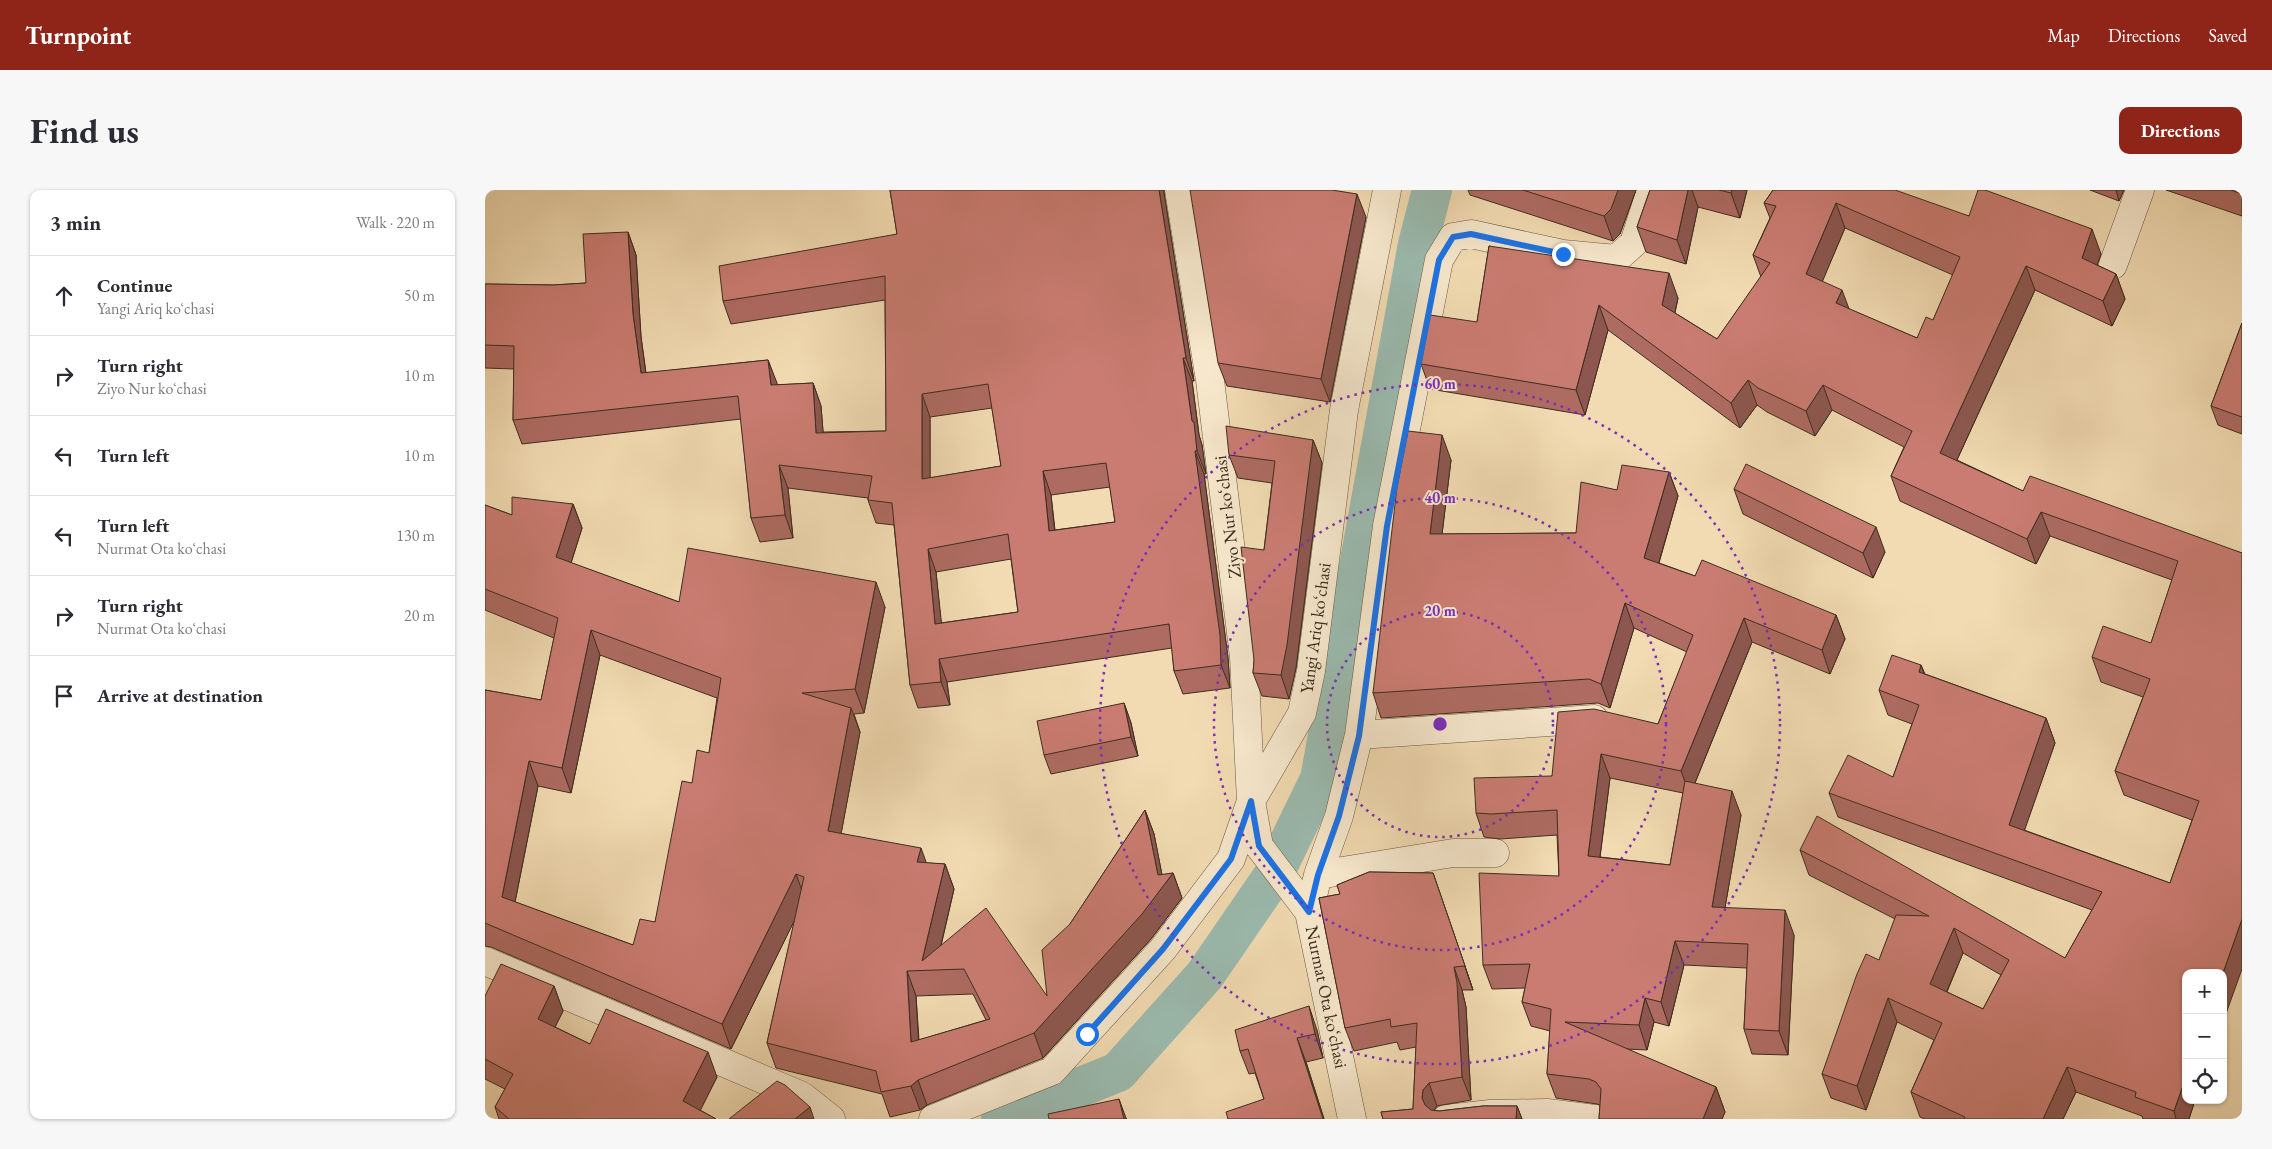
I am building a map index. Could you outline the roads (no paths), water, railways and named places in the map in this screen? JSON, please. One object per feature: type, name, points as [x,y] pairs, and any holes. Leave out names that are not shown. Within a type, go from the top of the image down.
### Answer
[{"type":"street","name":"Ziyo Nur koʻchasi","points":[[1179,190],[1211,380],[1243,647],[1251,801],[1259,846],[1309,912]]},
{"type":"street","name":"Yangi Ariq koʻchasi","points":[[933,1119],[1052,1071],[1163,949],[1231,859],[1251,801],[1302,713],[1311,671],[1344,410],[1387,190]]},
{"type":"street","name":"Nurmat Ota koʻchasi","points":[[1352,1119],[1309,912],[1318,875],[1339,816],[1359,736],[1387,526],[1439,260],[1453,237],[1471,234],[1563,254],[1616,258],[1634,243],[1651,190]]},
{"type":"street","points":[[2113,265],[2140,190]]},
{"type":"street","points":[[1359,736],[1599,719]]},
{"type":"street","points":[[1318,875],[1453,853],[1495,853]]},
{"type":"street","points":[[485,961],[802,1096],[831,1119]]},
{"type":"street","points":[[1446,1119],[1490,1114],[1547,1113],[1595,1119]]},
{"type":"waterway","points":[[1001,1119],[1118,1072],[1205,975],[1273,876],[1320,779],[1418,244],[1432,190]]}]
